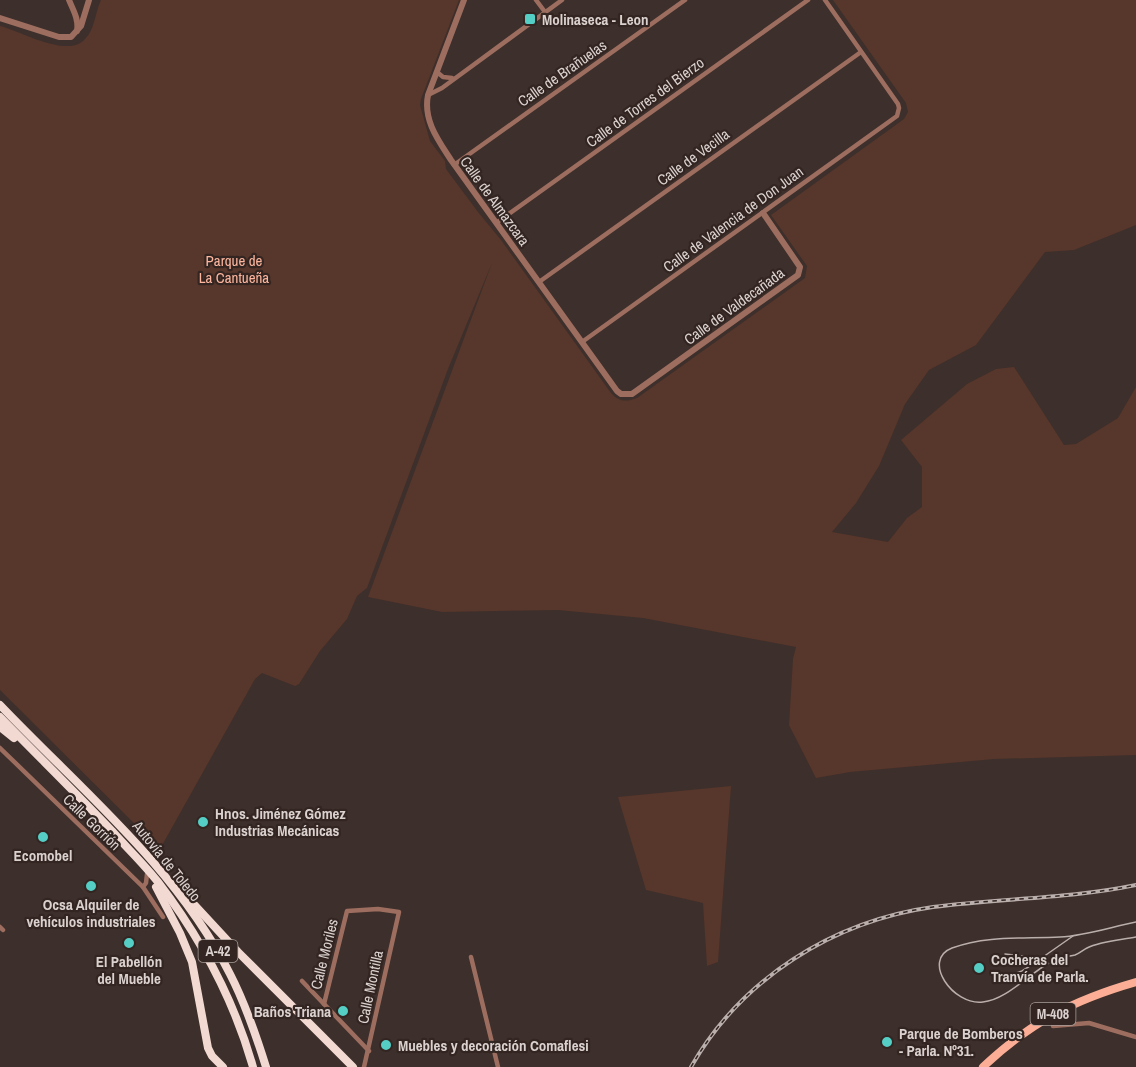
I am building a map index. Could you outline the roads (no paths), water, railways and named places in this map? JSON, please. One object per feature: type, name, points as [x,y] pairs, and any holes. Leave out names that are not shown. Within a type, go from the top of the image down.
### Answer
[{"type":"highway","name":"Autovía de Toledo","points":[[1,709],[32,750],[73,790],[146,870],[175,907],[206,954],[233,1007],[254,1067]]},
{"type":"highway","name":"Autovía de Toledo","points":[[1,709],[117,822],[180,896],[231,975],[251,1021],[266,1067]]},
{"type":"highway","points":[[0,727],[32,750]]},
{"type":"highway","points":[[143,850],[207,921],[353,1067]]},
{"type":"highway","points":[[146,870],[192,962],[205,1040],[212,1056],[223,1067]]},
{"type":"highway","points":[[309,1024],[348,1067]]},
{"type":"main road","name":"M-408","points":[[983,1067],[1012,1041],[1046,1017],[1110,990],[1136,982]]},
{"type":"street","name":"Calle de Almazcara","points":[[464,0],[426,103],[432,130],[454,165],[621,394]]},
{"type":"street","points":[[536,0],[545,12]]},
{"type":"street","points":[[428,95],[442,88],[452,78],[562,0]]},
{"type":"street","name":"Calle de Brañuelas","points":[[454,165],[685,0]]},
{"type":"street","name":"Calle de Torres del Bierzo","points":[[496,223],[808,0]]},
{"type":"street","points":[[825,0],[861,52]]},
{"type":"street","points":[[69,1],[78,7],[88,1]]},
{"type":"street","points":[[69,1],[78,24],[76,33]]},
{"type":"street","points":[[0,18],[65,38],[71,37],[81,26],[88,1]]},
{"type":"street","name":"Calle de Valencia de Don Juan","points":[[582,342],[897,116],[898,105],[861,52]]},
{"type":"street","name":"Calle de Vecilla","points":[[539,282],[861,52]]},
{"type":"street","points":[[437,72],[443,77],[452,78]]},
{"type":"street","name":"Calle de Valdecañada","points":[[621,394],[632,394],[798,275],[800,267],[763,213]]},
{"type":"street","name":"Calle Gorrión","points":[[0,748],[143,887],[163,917]]},
{"type":"street","points":[[143,887],[146,883],[146,870]]},
{"type":"street","name":"Calle Montilla","points":[[347,910],[378,909],[399,912],[364,1067]]},
{"type":"street","name":"Calle Moriles","points":[[324,1004],[347,910]]},
{"type":"street","points":[[471,957],[498,1067]]},
{"type":"street","name":"Calle Moriles","points":[[302,981],[369,1051]]},
{"type":"street","points":[[1053,1026],[1089,1023],[1136,1037]]},
{"type":"tram line","points":[[1136,922],[1069,936],[992,939],[965,944],[943,954],[940,971],[952,990],[961,997],[983,1002],[1009,992],[1055,960],[1075,955],[1098,944],[1136,937]]},
{"type":"tram line","points":[[1008,964],[1043,957],[1073,936]]},
{"type":"tram line","points":[[1005,954],[1030,957]]},
{"type":"tram line","points":[[1010,975],[1033,964]]},
{"type":"railway","points":[[691,1067],[712,1035],[763,981],[793,959],[860,926],[896,914],[933,907],[1060,896],[1136,885]]},
{"type":"place","name":"Molinaseca - Leon","points":[[530,19]]},
{"type":"place","name":"Hnos. Jiménez Gómez Industrias Mecánicas","points":[[203,822]]},
{"type":"place","name":"Ecomobel","points":[[43,837]]},
{"type":"place","name":"Ocsa Alquiler de vehículos industriales","points":[[91,886]]},
{"type":"place","name":"El Pabellón del Mueble","points":[[129,943]]},
{"type":"place","name":"Cocheras del Tranvía de Parla.","points":[[979,968]]},
{"type":"place","name":"Baños Triana","points":[[343,1011]]},
{"type":"place","name":"Parque de Bomberos - Parla. Nº31.","points":[[887,1042]]},
{"type":"place","name":"Muebles y decoración Comaflesi","points":[[386,1045]]},
{"type":"park label","name":"Parque de La Cantueña","points":[[234,268]]}]
